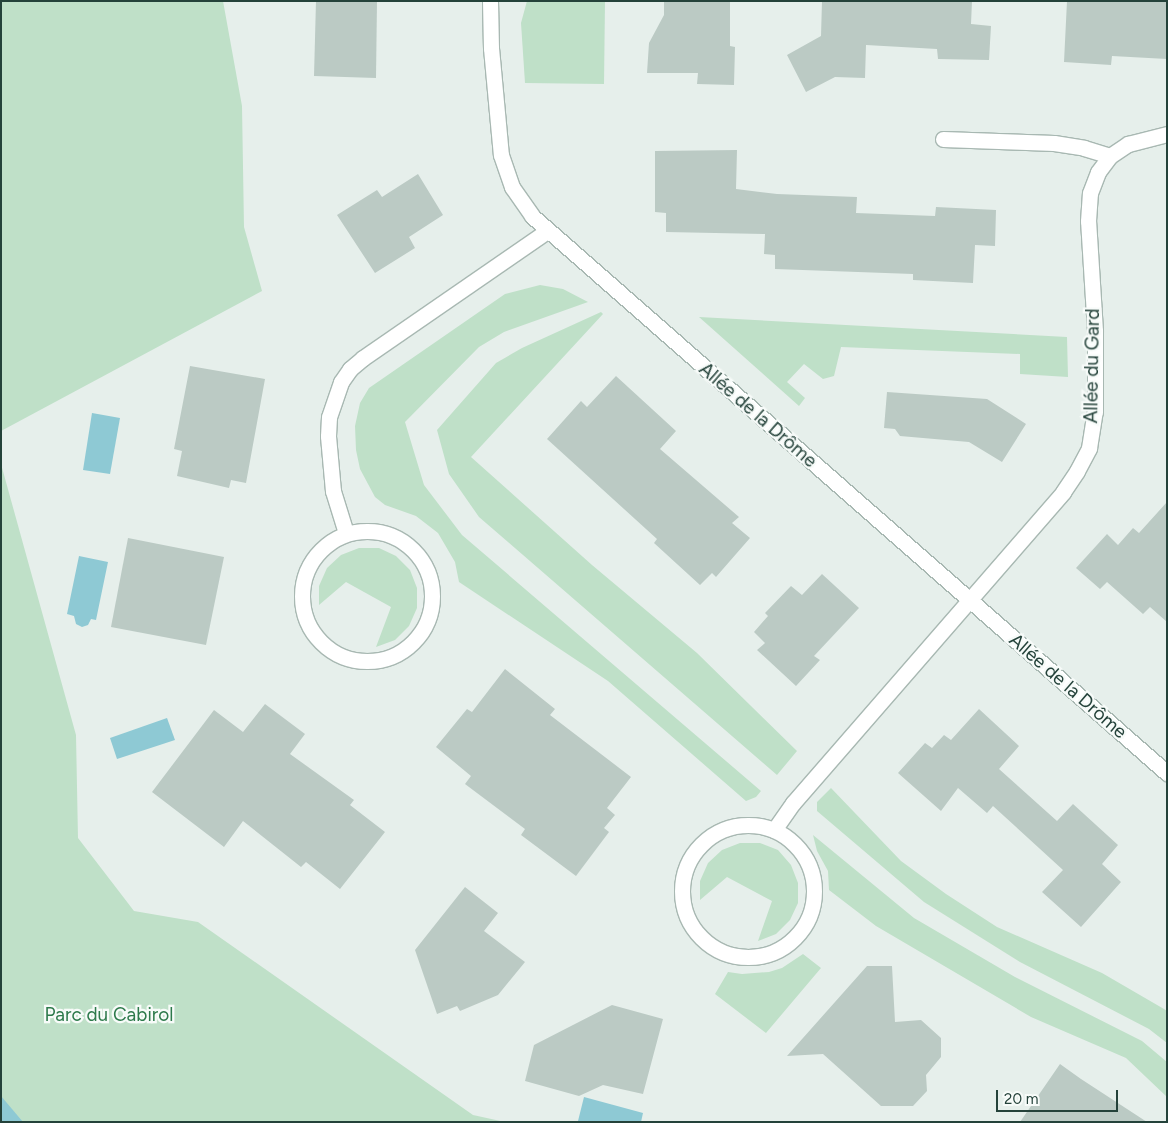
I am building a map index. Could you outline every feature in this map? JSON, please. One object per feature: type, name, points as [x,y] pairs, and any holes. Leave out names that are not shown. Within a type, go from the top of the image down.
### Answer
[{"type":"street","name":"Allée de la Drôme","points":[[490,1],[491,48],[501,155],[505,171],[517,194],[532,216],[1167,773]]},
{"type":"street","name":"Allée du Gard","points":[[969,599],[1062,492],[1089,448],[1095,412],[1095,330],[1088,221],[1090,193],[1098,172],[1110,156],[1128,144],[1167,134]]},
{"type":"street","points":[[943,139],[1054,143],[1084,148],[1110,156]]},
{"type":"street","points":[[346,534],[333,491],[328,446],[329,417],[341,382],[350,369],[363,358],[548,231]]},
{"type":"street","points":[[369,530],[392,535],[412,547],[426,566],[432,589],[432,604],[431,612],[422,633],[405,650],[384,660],[361,662],[338,655],[319,641],[305,619],[301,593],[308,568],[323,547],[346,534],[369,530]]},
{"type":"street","points":[[774,830],[793,803],[969,599]]},
{"type":"street","points":[[752,825],[774,830],[792,842],[808,864],[812,877],[814,898],[808,918],[797,936],[780,948],[761,956],[740,957],[720,951],[701,938],[688,919],[682,897],[684,874],[693,853],[709,837],[730,827],[752,825]]},
{"type":"green space","points":[[1,1],[223,1],[242,106],[244,227],[262,291],[1,431]]},
{"type":"green space","points":[[527,1],[605,1],[604,84],[525,83],[521,23]]},
{"type":"green space","points":[[540,285],[563,289],[588,302],[504,332],[479,347],[405,422],[424,485],[462,535],[761,791],[756,797],[746,801],[608,681],[459,582],[455,562],[438,533],[416,516],[385,505],[375,497],[360,469],[356,450],[355,426],[360,403],[369,388],[505,294]]},
{"type":"green space","points":[[601,312],[603,314],[471,457],[592,565],[697,653],[797,751],[777,775],[479,517],[449,474],[437,430],[496,363],[522,348]]},
{"type":"green space","points":[[699,317],[1067,337],[1068,377],[1020,374],[1020,354],[841,347],[834,376],[823,379],[804,364],[787,382],[805,398],[799,406]]},
{"type":"green space","name":"Parc du Cabirol","points":[[1,464],[76,735],[78,838],[134,911],[198,922],[473,1115],[505,1122],[1,1122]]},
{"type":"green space","points":[[359,548],[379,548],[396,556],[410,570],[417,588],[417,608],[409,626],[395,640],[376,647],[391,607],[346,582],[319,605],[319,586],[327,568],[341,555]]},
{"type":"green space","points":[[831,788],[901,861],[946,894],[997,927],[1102,973],[1167,1011],[1167,1043],[1149,1029],[1020,962],[924,902],[817,811],[817,802]]},
{"type":"green space","points":[[813,835],[914,918],[1015,977],[1142,1041],[1167,1062],[1167,1097],[1126,1058],[1031,1017],[876,926],[829,890],[828,871],[817,851]]},
{"type":"green space","points":[[740,843],[760,843],[778,850],[791,865],[798,883],[798,903],[790,920],[776,934],[758,941],[772,901],[727,877],[700,900],[700,881],[708,863],[722,850]]},
{"type":"green space","points":[[803,954],[821,968],[766,1033],[715,994],[728,972],[742,974],[769,972],[782,968]]},
{"type":"water","points":[[92,413],[120,418],[110,474],[83,470]]},
{"type":"water","points":[[79,556],[108,562],[96,620],[91,619],[88,625],[82,627],[76,624],[74,616],[67,614]]},
{"type":"water","points":[[167,718],[175,740],[117,759],[110,738]]},
{"type":"water","points":[[1,1096],[23,1122],[1,1122]]},
{"type":"water","points":[[584,1097],[643,1113],[641,1122],[578,1121]]},
{"type":"building","points":[[316,1],[377,1],[376,78],[314,76]]},
{"type":"building","points":[[664,1],[730,1],[730,46],[735,47],[734,85],[697,84],[698,73],[647,73],[649,43],[664,15]]},
{"type":"building","points":[[822,1],[972,1],[971,24],[991,26],[989,60],[938,59],[937,49],[866,45],[865,78],[835,77],[806,92],[787,55],[821,36]]},
{"type":"building","points":[[1067,1],[1167,1],[1167,59],[1112,56],[1111,65],[1064,62]]},
{"type":"building","points":[[737,150],[736,189],[777,194],[857,197],[856,213],[935,216],[936,207],[996,210],[995,246],[975,245],[973,283],[913,280],[913,274],[775,269],[775,255],[764,254],[765,234],[666,232],[666,213],[655,212],[655,151]]},
{"type":"building","points":[[418,174],[443,215],[409,237],[415,248],[375,273],[337,215],[377,190],[382,197]]},
{"type":"building","points":[[190,366],[265,379],[246,483],[231,480],[229,488],[177,476],[182,451],[174,449]]},
{"type":"building","points":[[616,376],[676,431],[660,449],[739,517],[732,523],[750,538],[716,577],[712,573],[700,585],[654,543],[657,539],[547,439],[581,401],[587,407]]},
{"type":"building","points":[[887,392],[987,399],[1026,424],[1002,462],[969,442],[900,436],[895,429],[884,428]]},
{"type":"building","points":[[1167,502],[1167,622],[1150,607],[1143,614],[1107,582],[1100,589],[1076,568],[1107,534],[1118,545],[1133,528],[1139,533]]},
{"type":"building","points":[[128,538],[224,557],[206,645],[111,627]]},
{"type":"building","points":[[822,574],[859,608],[814,656],[820,660],[796,686],[757,650],[765,643],[754,632],[768,616],[765,613],[791,586],[802,595]]},
{"type":"building","points":[[505,669],[555,709],[550,715],[631,777],[607,808],[615,815],[604,828],[609,832],[576,876],[521,835],[525,829],[465,784],[471,776],[436,747],[467,709],[472,712]]},
{"type":"building","points":[[265,704],[305,734],[290,754],[354,800],[350,805],[385,832],[340,889],[306,862],[301,867],[243,821],[224,847],[152,792],[214,710],[243,732]]},
{"type":"building","points":[[979,709],[1019,746],[999,769],[1057,821],[1073,804],[1118,845],[1102,864],[1121,882],[1081,927],[1042,892],[1063,870],[993,806],[987,813],[958,788],[941,811],[898,773],[925,743],[932,748],[944,735],[951,740]]},
{"type":"building","points":[[465,887],[498,913],[484,931],[525,962],[498,995],[460,1011],[457,1006],[437,1014],[415,950]]},
{"type":"building","points":[[867,966],[892,966],[895,1022],[921,1020],[941,1038],[941,1057],[926,1075],[927,1091],[913,1106],[881,1106],[823,1054],[787,1056]]},
{"type":"building","points":[[612,1005],[663,1019],[643,1094],[603,1085],[579,1096],[525,1081],[534,1045]]},
{"type":"building","points":[[1060,1064],[1081,1079],[1147,1122],[1020,1122]]}]
